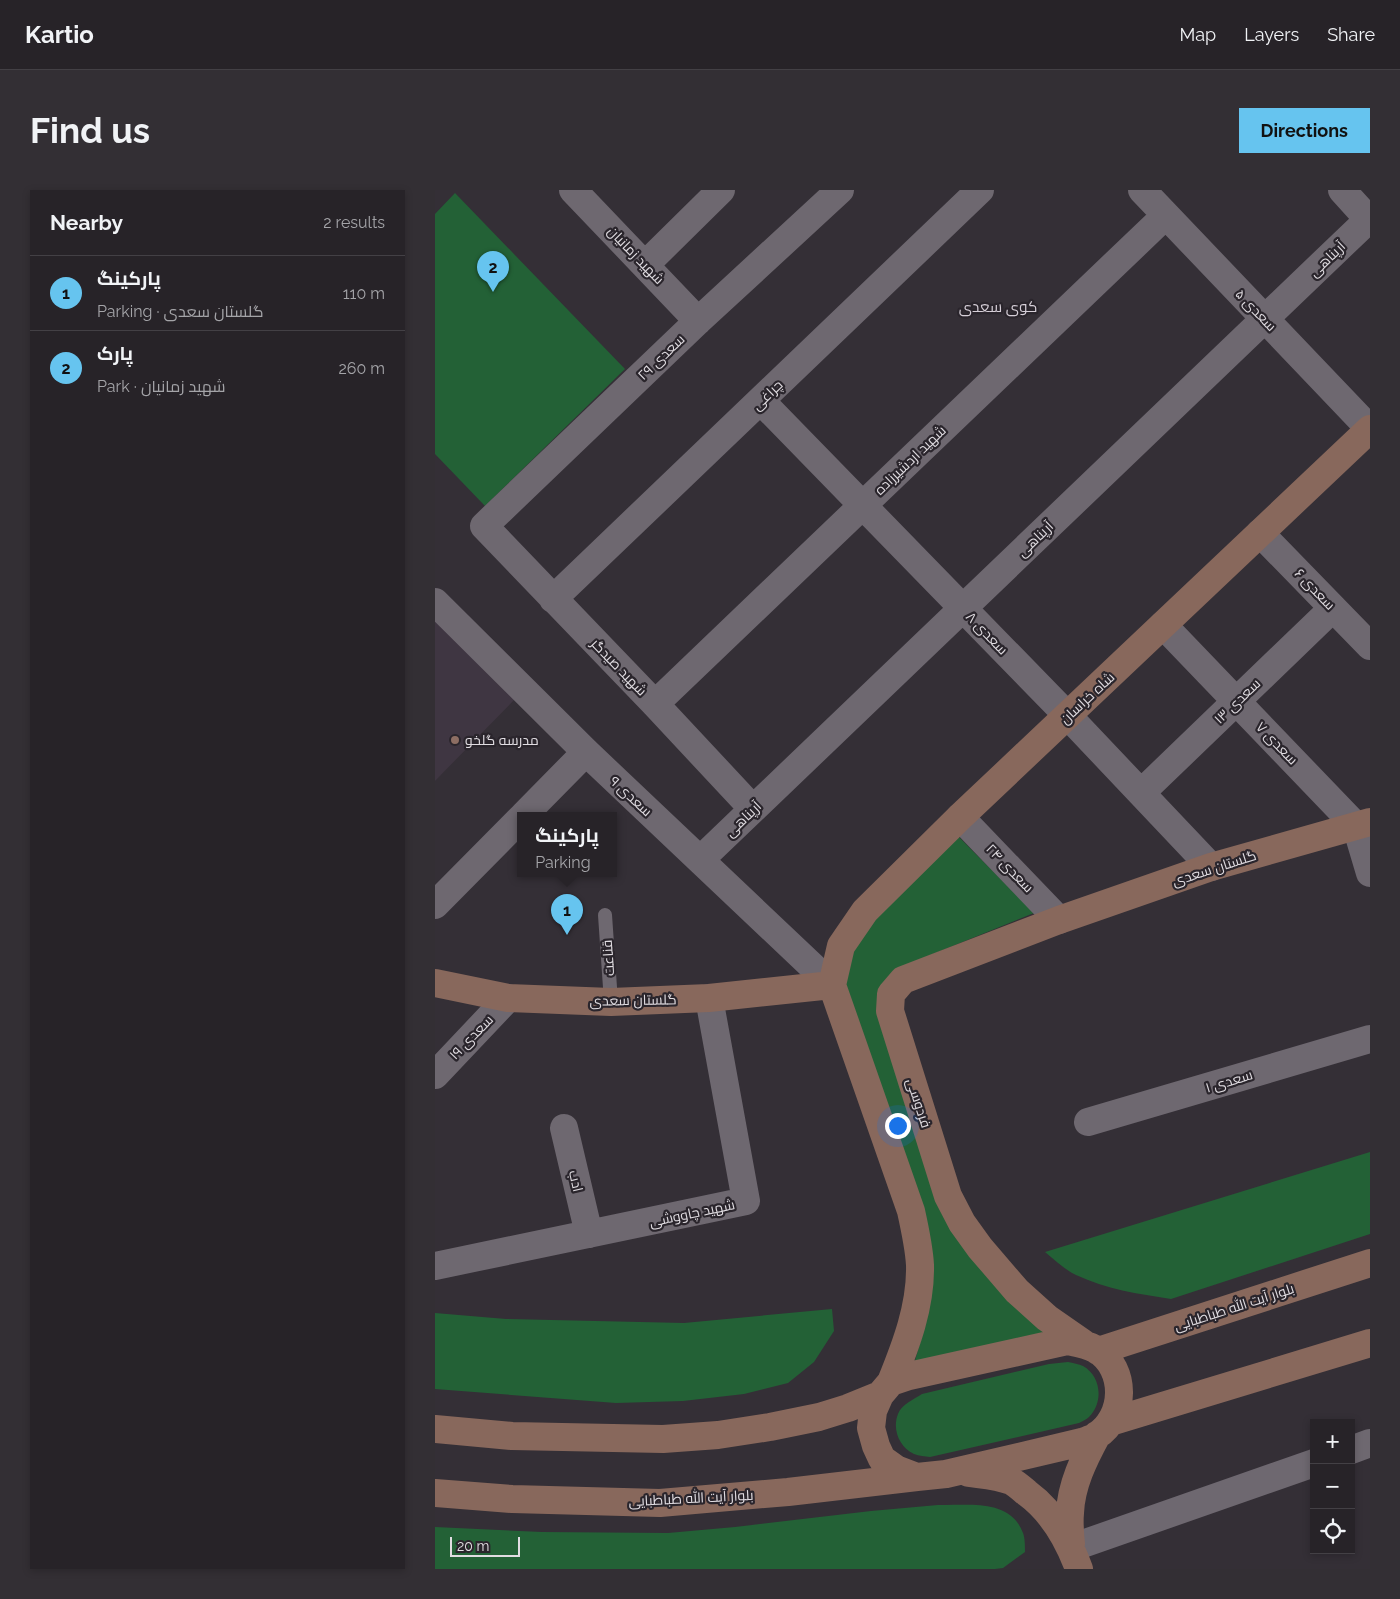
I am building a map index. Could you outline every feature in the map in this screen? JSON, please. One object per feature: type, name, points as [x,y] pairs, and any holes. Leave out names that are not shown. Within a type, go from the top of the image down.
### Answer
[{"type":"main road","name":"شاه خراسان","points":[[832,985],[841,946],[865,911],[960,817],[1370,429]]},
{"type":"main road","name":"گلستان سعدی","points":[[1059,920],[1211,868],[1363,824]]},
{"type":"main road","name":"فردوسی","points":[[1059,920],[903,980],[891,994],[890,1011],[948,1196],[962,1223],[980,1248],[1017,1291],[1047,1318],[1091,1347]]},
{"type":"main road","name":"گلستان سعدی","points":[[435,983],[508,998],[611,1002],[709,998],[832,985]]},
{"type":"main road","points":[[832,985],[911,1211],[917,1238],[920,1267],[914,1318],[905,1348],[885,1389]]},
{"type":"main road","name":"بلوار آیت الله طباطبایی","points":[[435,1429],[513,1436],[663,1439],[717,1435],[770,1427],[819,1417],[848,1408],[909,1376],[1067,1341],[1091,1347],[1370,1263]]},
{"type":"main road","name":"بلوار آیت الله طباطبایی","points":[[435,1493],[512,1499],[660,1503],[787,1492],[946,1474],[1082,1442],[1103,1429],[1370,1343]]},
{"type":"main road","points":[[1075,1559],[1069,1512],[1075,1484],[1084,1460],[1117,1409],[1120,1393],[1117,1377],[1110,1362],[1091,1347]]},
{"type":"main road","name":"بلوار آیت الله طباطبایی","points":[[885,1389],[873,1411],[871,1428],[875,1446],[882,1459],[896,1469],[917,1477]]},
{"type":"main road","points":[[958,1471],[987,1475],[1013,1482],[1036,1499],[1054,1519],[1075,1559]]},
{"type":"street","name":"شهید زمانیان","points":[[573,190],[698,320]]},
{"type":"street","points":[[645,265],[721,190]]},
{"type":"street","name":"سعدی ۲۹","points":[[484,526],[698,320],[840,190]]},
{"type":"street","name":"چراغی","points":[[553,599],[980,190]]},
{"type":"street","name":"سعدی ۵","points":[[1142,190],[1370,429]]},
{"type":"street","points":[[1342,190],[1369,219]]},
{"type":"street","name":"شهید اردشیرزاده","points":[[655,704],[1165,216]]},
{"type":"street","name":"آرپناهی","points":[[700,860],[1369,219]]},
{"type":"street","name":"سعدی ۸","points":[[761,401],[1067,716],[1211,868]]},
{"type":"street","name":"شهید صیدگر","points":[[484,526],[753,809]]},
{"type":"street","name":"سعدی ۶","points":[[1260,533],[1370,646]]},
{"type":"street","name":"سعدی ۹","points":[[435,602],[586,752],[832,985]]},
{"type":"street","name":"سعدی ۱۳","points":[[1141,793],[1333,608]]},
{"type":"street","name":"سعدی ۷","points":[[1163,625],[1237,701],[1363,824],[1370,872]]},
{"type":"street","points":[[527,812],[586,752]]},
{"type":"street","name":"سعدی ۲۴","points":[[960,817],[1059,920]]},
{"type":"street","points":[[435,905],[517,822]]},
{"type":"street","name":"سعدی ۱۹","points":[[435,1075],[508,998]]},
{"type":"street","name":"شهید چاووشی","points":[[435,1266],[746,1201],[709,998]]},
{"type":"street","name":"سعدی ۱","points":[[1088,1122],[1370,1039]]},
{"type":"street","name":"ادب","points":[[564,1128],[589,1234]]},
{"type":"street","points":[[1355,1449],[1370,1443]]},
{"type":"street","points":[[1075,1559],[1312,1464]]},
{"type":"lane","name":"قناعت","points":[[605,915],[611,1002]]},
{"type":"shaded area","name":"مدرسه گلخو","points":[[435,621],[515,699],[435,781]]},
{"type":"green space","points":[[455,193],[625,369],[485,506],[435,454],[435,214]]},
{"type":"green space","points":[[958,836],[1034,913],[896,969],[883,984],[877,1001],[940,1200],[1049,1332],[914,1364],[926,1322],[845,982],[850,959],[862,933]]},
{"type":"green space","points":[[1370,1152],[1370,1234],[1171,1299],[1122,1290],[1087,1280],[1068,1270],[1045,1252]]},
{"type":"green space","points":[[832,1309],[834,1331],[814,1362],[788,1383],[744,1394],[683,1401],[616,1403],[435,1389],[435,1313],[506,1319],[684,1323]]},
{"type":"green space","points":[[1068,1362],[1081,1365],[1089,1370],[1097,1383],[1098,1397],[1094,1411],[1088,1418],[1079,1423],[930,1457],[916,1455],[909,1451],[898,1437],[896,1420],[898,1414],[908,1402],[922,1394],[1049,1364]]},
{"type":"green space","points":[[938,1505],[987,1506],[1008,1514],[1017,1522],[1023,1533],[1025,1552],[1003,1568],[995,1569],[435,1569],[435,1527],[542,1532],[668,1533]]},
{"type":"place","name":"پارک","points":[[493,292]]},
{"type":"place","name":"مدرسه گلخو","points":[[455,740]]},
{"type":"place","name":"پارکینگ","points":[[567,935]]},
{"type":"district","name":"کوی سعدی","points":[[998,307]]}]
